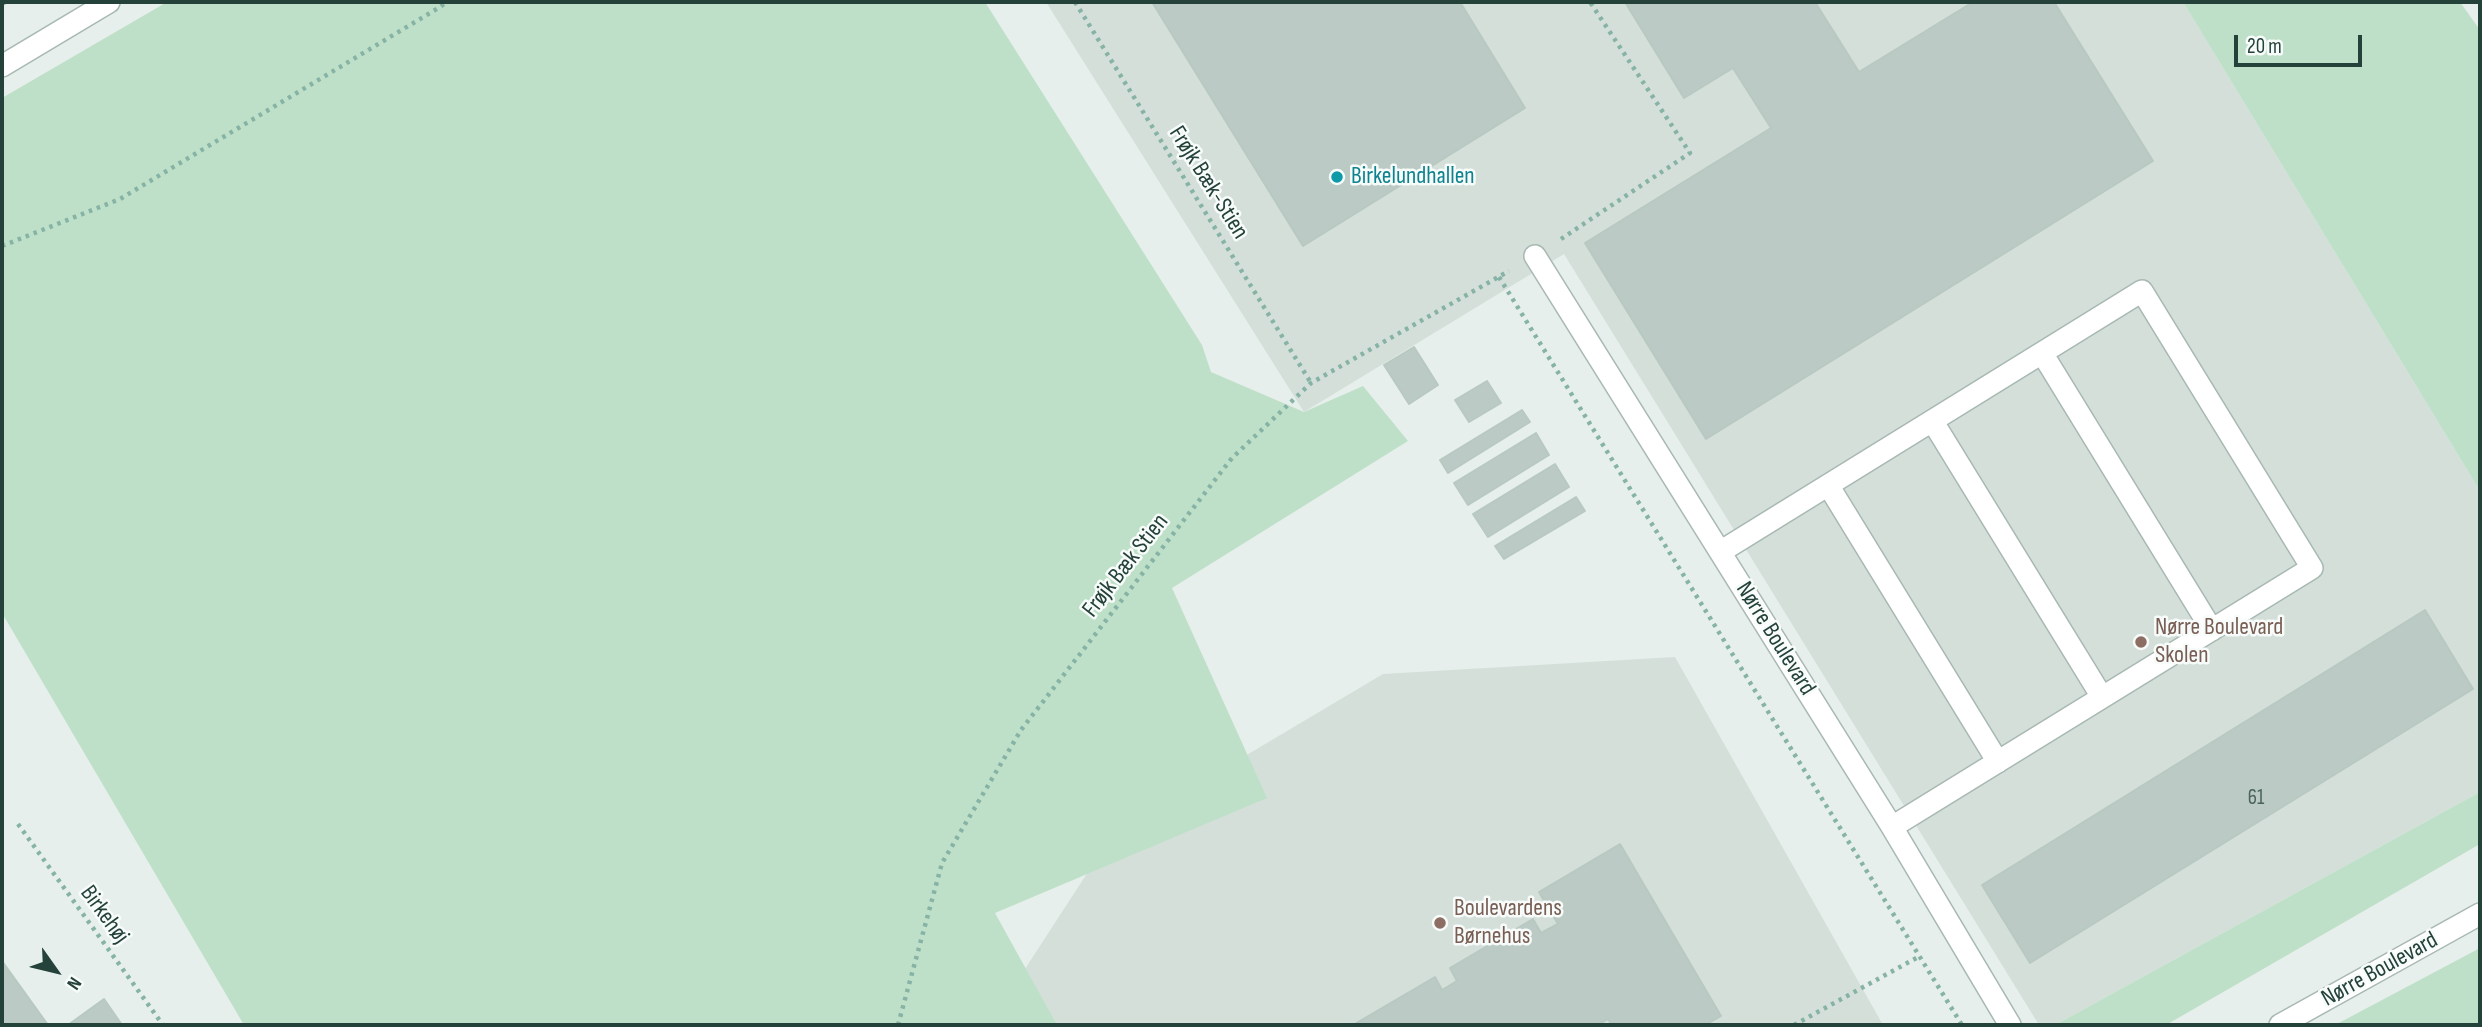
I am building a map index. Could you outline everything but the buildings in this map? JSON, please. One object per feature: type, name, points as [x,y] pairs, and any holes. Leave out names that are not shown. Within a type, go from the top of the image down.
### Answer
[{"type":"street","points":[[2,66],[108,2]]},
{"type":"street","name":"Nørre Boulevard","points":[[1535,256],[1892,827],[2010,1025]]},
{"type":"street","points":[[1720,552],[2142,291],[2312,568],[1892,827]]},
{"type":"street","points":[[2042,353],[2212,630]]},
{"type":"street","points":[[1933,422],[2102,697]]},
{"type":"street","points":[[1828,485],[1998,762]]},
{"type":"street","name":"Nørre Boulevard","points":[[2280,1025],[2480,914]]},
{"type":"path","points":[[2,246],[120,199],[446,2]]},
{"type":"path","name":"Frøjk Bæk-Stien","points":[[1075,2],[1311,383]]},
{"type":"path","name":"Frøjk Bæk Stien","points":[[898,1025],[942,863],[1021,730],[1232,458],[1311,383],[1535,256],[1689,153],[1590,2]]},
{"type":"path","points":[[1499,277],[1962,1025]]},
{"type":"path","name":"Birkehøj","points":[[18,824],[163,1025]]},
{"type":"path","points":[[1794,1025],[1920,956]]},
{"type":"shaded area","name":"Nørre Boulevard Skolen","points":[[1046,2],[2183,2],[2480,491],[2480,792],[2055,1025],[2039,1025],[1564,254],[1304,412]]},
{"type":"shaded area","name":"Boulevardens Børnehus","points":[[1675,657],[1883,1025],[995,1025],[997,1012],[1112,835],[1383,674]]},
{"type":"green space","points":[[167,2],[985,2],[1202,345],[1211,372],[1304,412],[1363,386],[1408,441],[1172,588],[1267,798],[995,913],[1057,1025],[244,1025],[2,613],[2,98]]},
{"type":"green space","points":[[2183,2],[2460,2],[2480,30],[2480,491]]},
{"type":"green space","points":[[2480,792],[2480,844],[2166,1025],[2055,1025]]},
{"type":"green space","points":[[2480,948],[2480,1025],[2335,1025]]},
{"type":"place","name":"Birkelundhallen","points":[[1337,177]]},
{"type":"place","name":"Nørre Boulevard Skolen","points":[[2141,642]]},
{"type":"place","name":"Boulevardens Børnehus","points":[[1440,923]]}]
